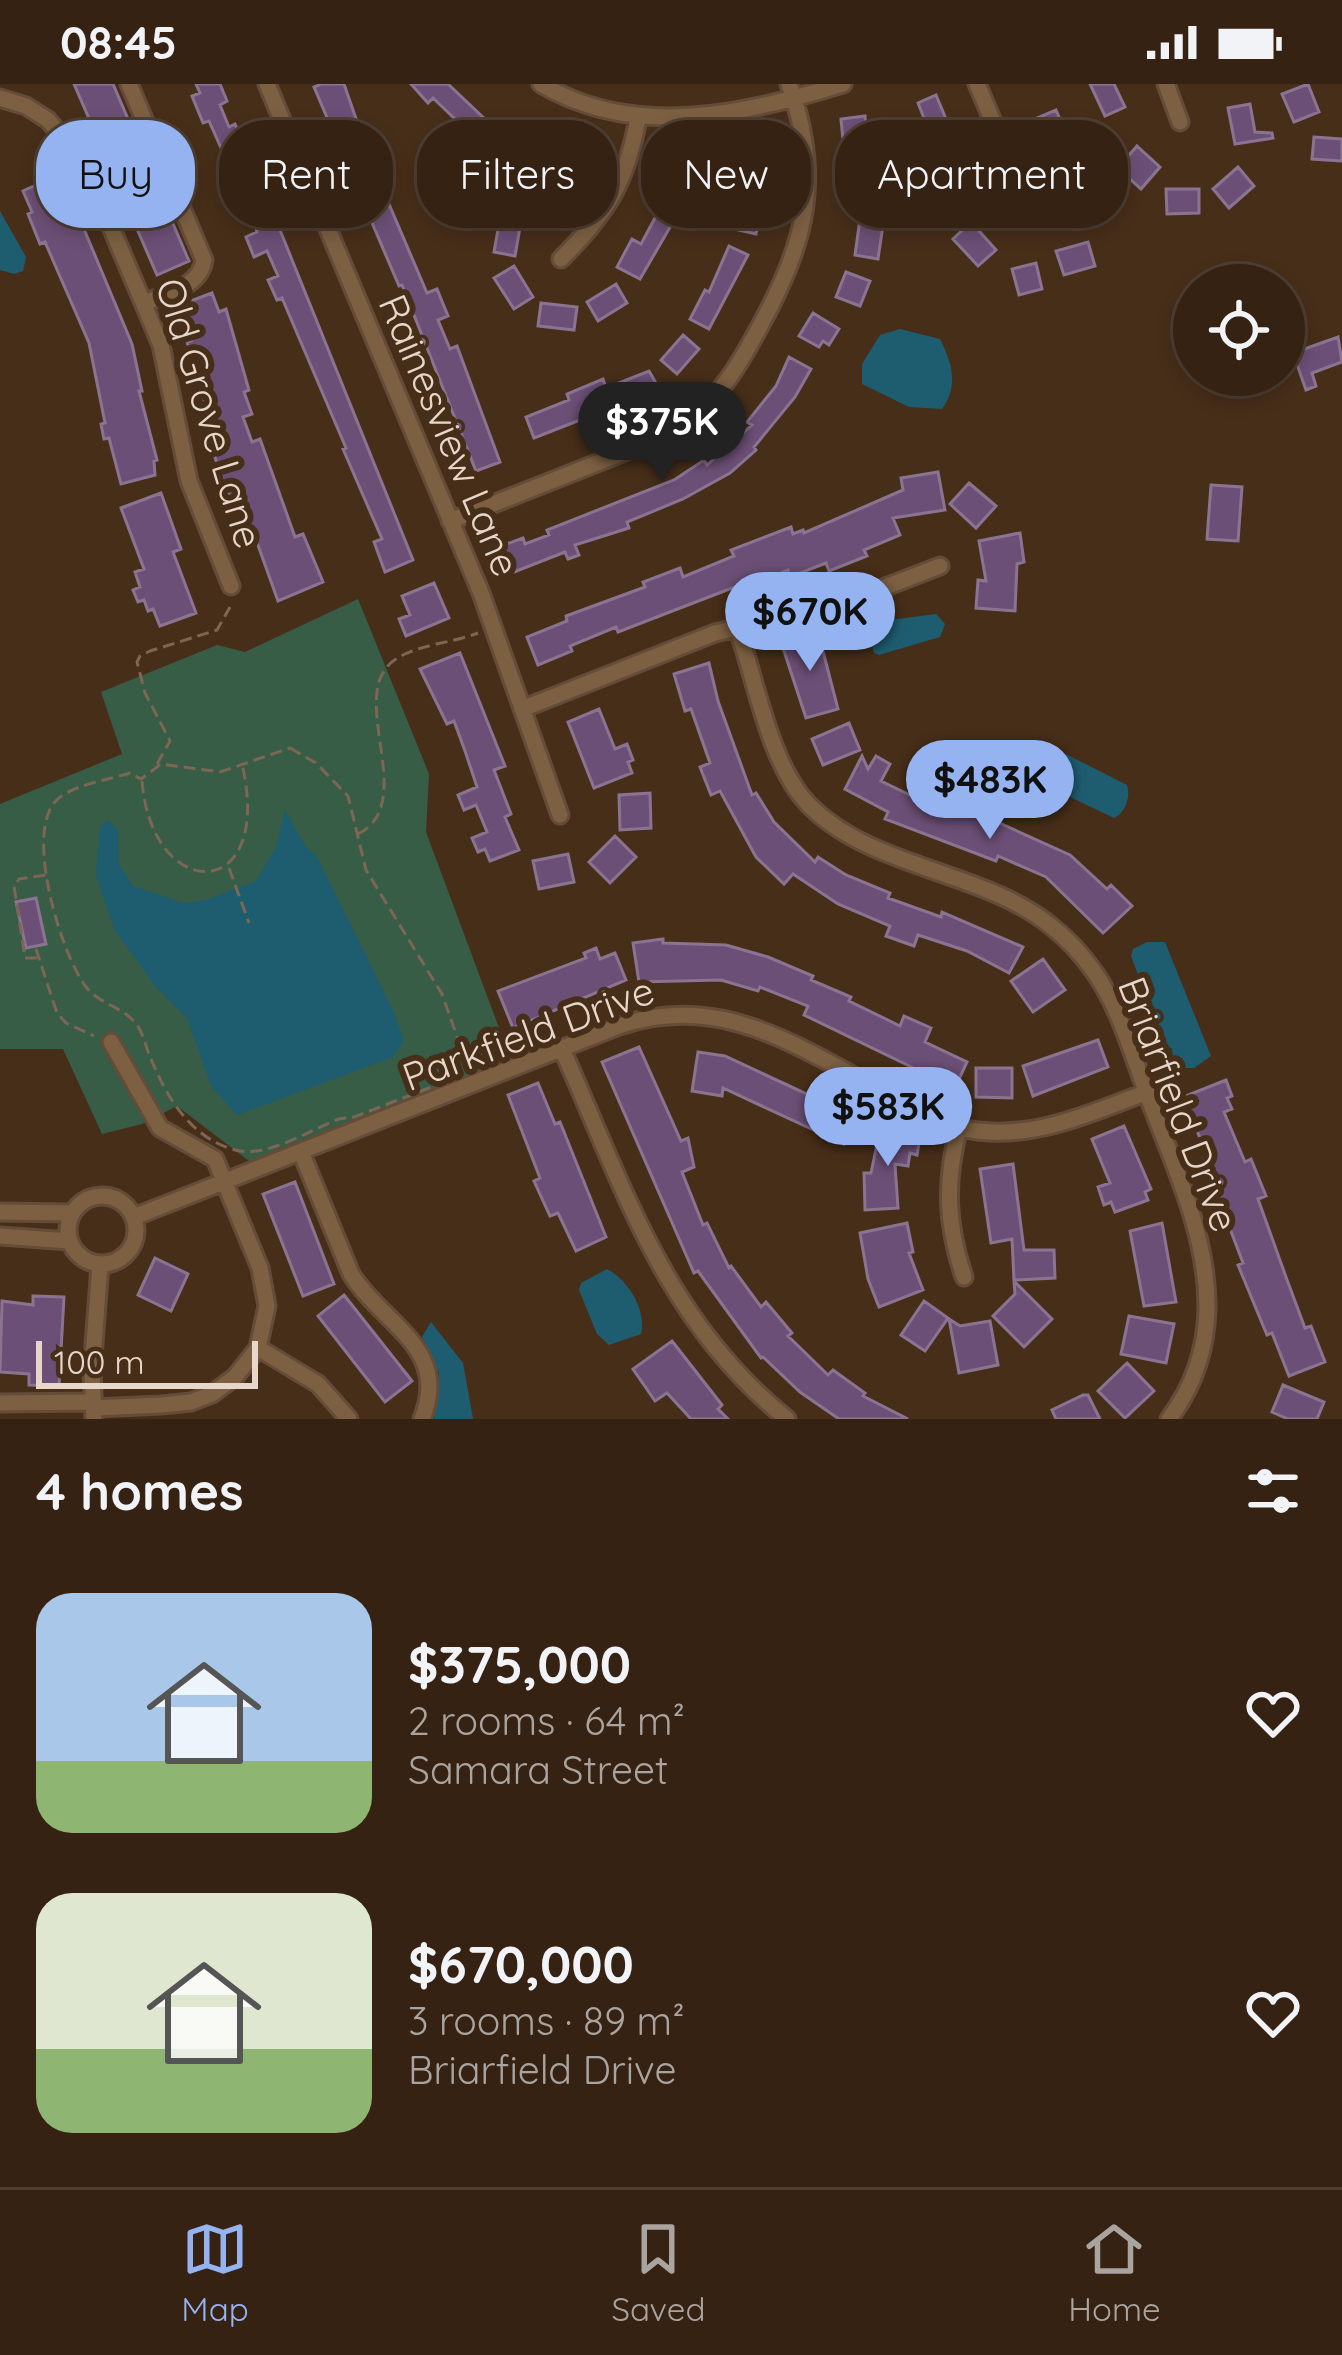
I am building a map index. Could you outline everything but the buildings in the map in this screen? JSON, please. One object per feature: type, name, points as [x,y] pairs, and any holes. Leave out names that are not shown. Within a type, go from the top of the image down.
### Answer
[{"type":"street","points":[[129,84],[204,260],[196,279],[145,303]]},
{"type":"street","name":"Rainesview Lane","points":[[267,84],[487,607],[560,815]]},
{"type":"street","points":[[541,84],[593,108],[638,118],[710,116],[791,91],[843,84]]},
{"type":"street","points":[[977,84],[992,120]]},
{"type":"street","points":[[1166,84],[1180,122]]},
{"type":"street","points":[[450,521],[653,440],[690,418],[717,393],[762,323],[801,236],[808,158],[791,91]]},
{"type":"street","name":"Old Grove Lane","points":[[0,98],[36,112],[72,144],[83,161],[145,303],[169,372],[190,481],[231,586]]},
{"type":"street","points":[[561,259],[610,204],[625,176],[638,118]]},
{"type":"street","points":[[522,709],[737,627],[844,603],[940,566]]},
{"type":"street","name":"Briarfield Drive","points":[[737,627],[781,760],[806,802],[897,857],[1001,895],[1054,929],[1095,973],[1106,993],[1190,1210],[1206,1288],[1202,1355],[1186,1394],[1169,1419]]},
{"type":"street","name":"Parkfield Drive","points":[[134,1217],[642,1019],[681,1013],[715,1015],[753,1026],[959,1127],[1000,1133],[1039,1130],[1147,1093]]},
{"type":"street","points":[[0,1403],[94,1410],[202,1399],[235,1377],[258,1348],[267,1306],[264,1281],[226,1182],[215,1160],[160,1128],[111,1042]]},
{"type":"street","points":[[562,1049],[670,1286],[735,1374],[787,1419]]},
{"type":"street","points":[[959,1127],[946,1200],[952,1243],[964,1277]]},
{"type":"street","points":[[301,1152],[352,1274],[371,1302],[424,1358],[431,1381],[422,1419]]},
{"type":"street","points":[[88,1198],[120,1201],[134,1217],[136,1229],[121,1259],[100,1265],[80,1257],[69,1241],[72,1213],[88,1198]]},
{"type":"street","points":[[0,1212],[72,1213]]},
{"type":"street","points":[[0,1236],[69,1241]]},
{"type":"street","points":[[94,1410],[100,1265]]},
{"type":"street","points":[[258,1348],[318,1384],[349,1419]]},
{"type":"path","points":[[141,779],[170,742],[145,693],[136,662],[149,652],[217,631],[230,608]]},
{"type":"path","points":[[358,833],[371,823],[383,792],[376,694],[381,677],[400,657],[479,632]]},
{"type":"path","points":[[156,765],[220,772],[290,748],[316,763],[348,796],[366,870],[442,994],[465,1052]]},
{"type":"path","points":[[233,1150],[187,1121],[166,1090],[135,1022],[88,991],[80,979],[53,914],[44,831],[58,798],[130,773],[141,779],[151,820],[172,859],[208,874],[229,867],[244,839],[248,816],[242,763]]},
{"type":"path","points":[[229,867],[249,923]]},
{"type":"path","points":[[37,958],[25,958],[14,886],[20,879],[48,874]]},
{"type":"path","points":[[36,949],[61,1018],[111,1042]]},
{"type":"green space","points":[[358,599],[429,774],[426,832],[511,1060],[249,1161],[177,1106],[142,1124],[102,1134],[63,1049],[0,1049],[0,804],[122,754],[101,692],[217,645],[245,652]]},
{"type":"water","points":[[0,211],[26,257],[23,271],[14,274],[0,270]]},
{"type":"water","points":[[900,329],[940,339],[952,374],[951,392],[942,409],[909,407],[862,384],[862,364],[880,335]]},
{"type":"water","points":[[936,614],[945,624],[940,637],[874,653],[871,628],[890,620]]},
{"type":"water","points":[[1040,741],[1127,785],[1128,799],[1121,812],[1114,818],[1020,773],[1030,742]]},
{"type":"water","points":[[285,810],[317,857],[404,1041],[393,1057],[237,1115],[211,1086],[187,1018],[155,986],[114,929],[96,875],[100,826],[108,820],[118,830],[119,864],[133,886],[184,903],[256,881],[276,847]]},
{"type":"water","points":[[1147,942],[1165,942],[1211,1056],[1194,1068],[1174,1068],[1172,1049],[1163,1042],[1131,956],[1133,949]]},
{"type":"water","points":[[607,1269],[634,1297],[642,1325],[641,1334],[609,1345],[597,1334],[579,1290],[581,1283]]},
{"type":"water","points":[[431,1322],[463,1363],[473,1419],[434,1419],[439,1373],[422,1337]]}]
